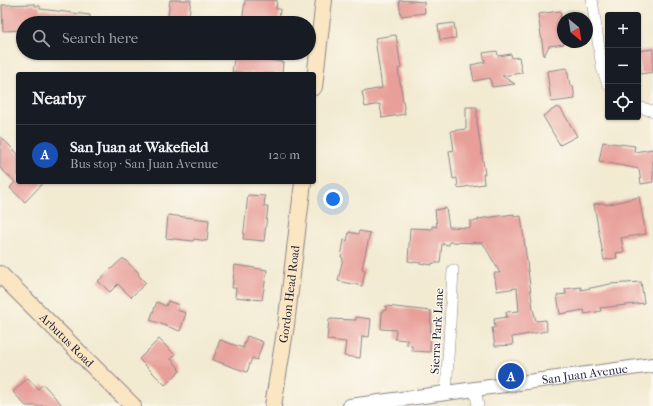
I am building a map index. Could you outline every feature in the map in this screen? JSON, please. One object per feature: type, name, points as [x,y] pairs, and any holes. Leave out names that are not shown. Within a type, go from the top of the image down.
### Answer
[{"type":"main road","points":[[316,72],[324,0]]},
{"type":"main road","name":"Gordon Head Road","points":[[274,406],[286,325],[303,184]]},
{"type":"main road","name":"Arbutus Road","points":[[0,274],[133,406]]},
{"type":"street","points":[[592,0],[602,68],[605,76]]},
{"type":"street","points":[[641,108],[653,111]]},
{"type":"street","name":"Sierra Park Lane","points":[[446,394],[453,270]]},
{"type":"street","name":"San Juan Avenue","points":[[350,406],[653,365]]},
{"type":"street","points":[[475,389],[478,406]]},
{"type":"building","points":[[170,0],[191,0],[189,16],[168,16]]},
{"type":"building","points":[[245,0],[277,0],[276,9],[280,9],[280,16],[243,16]]},
{"type":"building","points":[[399,0],[424,2],[425,13],[401,16]]},
{"type":"building","points":[[35,4],[35,6],[40,6],[40,9],[90,16],[16,16],[16,30],[3,31],[2,5]]},
{"type":"building","points":[[560,11],[557,12],[557,45],[549,46],[544,56],[538,14]]},
{"type":"building","points":[[454,23],[456,38],[440,40],[438,25]]},
{"type":"building","points":[[396,35],[401,68],[398,69],[405,114],[382,118],[380,104],[365,107],[362,92],[382,88],[375,38]]},
{"type":"building","points":[[653,49],[653,72],[641,74],[641,51]]},
{"type":"building","points":[[497,51],[498,56],[511,54],[512,58],[519,57],[522,73],[502,76],[515,84],[492,87],[490,78],[474,81],[471,65],[485,62],[483,53]]},
{"type":"building","points":[[234,60],[268,60],[283,62],[282,72],[232,72]]},
{"type":"building","points":[[567,68],[570,86],[573,86],[575,99],[551,102],[547,71]]},
{"type":"building","points":[[466,107],[477,107],[477,123],[485,174],[483,174],[484,184],[458,188],[457,178],[453,179],[449,151],[454,150],[451,131],[466,129]]},
{"type":"building","points":[[557,107],[561,109],[577,136],[560,145],[543,116]]},
{"type":"building","points":[[0,136],[16,152],[16,184],[42,184],[25,202],[10,188],[15,182],[0,168]]},
{"type":"building","points":[[603,142],[635,146],[634,152],[653,149],[653,182],[641,184],[639,169],[599,161]]},
{"type":"building","points":[[248,195],[265,196],[264,207],[268,207],[264,241],[243,239]]},
{"type":"building","points":[[639,197],[646,234],[621,238],[624,252],[616,253],[617,258],[604,260],[594,204],[603,203],[606,205]]},
{"type":"building","points":[[446,208],[449,227],[470,228],[470,221],[478,221],[478,219],[514,214],[514,217],[521,216],[533,309],[536,321],[546,320],[547,331],[512,337],[513,345],[495,346],[492,328],[495,328],[494,319],[507,317],[506,312],[519,311],[517,288],[497,291],[494,273],[500,273],[483,243],[449,242],[449,245],[442,244],[440,263],[432,263],[432,265],[408,261],[410,228],[432,229],[432,226],[437,227],[435,210]]},
{"type":"building","points":[[168,215],[209,220],[207,241],[166,238]]},
{"type":"building","points":[[359,231],[370,233],[362,269],[365,270],[362,286],[338,281],[343,258],[341,257],[344,240],[347,241],[349,232],[358,234]]},
{"type":"building","points":[[122,259],[124,259],[139,273],[138,275],[146,283],[131,297],[118,284],[110,292],[98,281]]},
{"type":"building","points":[[235,265],[267,270],[262,300],[235,297],[236,288],[232,288]]},
{"type":"building","points":[[641,282],[644,303],[600,308],[601,311],[585,314],[584,310],[560,314],[557,295],[566,294],[565,289],[581,287],[581,290],[610,284]]},
{"type":"building","points":[[168,301],[179,305],[177,310],[186,313],[180,331],[150,320],[157,302],[166,306]]},
{"type":"building","points":[[386,306],[431,311],[430,352],[412,351],[412,346],[407,345],[407,340],[395,339],[396,330],[381,329],[382,311],[386,310]]},
{"type":"building","points":[[356,317],[371,319],[369,337],[362,336],[360,358],[344,356],[346,342],[327,340],[329,319],[356,320]]},
{"type":"building","points":[[247,336],[263,342],[257,360],[252,358],[247,372],[213,360],[220,340],[243,348]]},
{"type":"building","points":[[159,339],[175,355],[171,359],[180,371],[165,385],[139,359]]},
{"type":"building","points":[[28,378],[38,389],[43,384],[63,406],[26,406],[13,392]]},
{"type":"place","name":"San Juan at Wakefield","points":[[511,376]]}]
